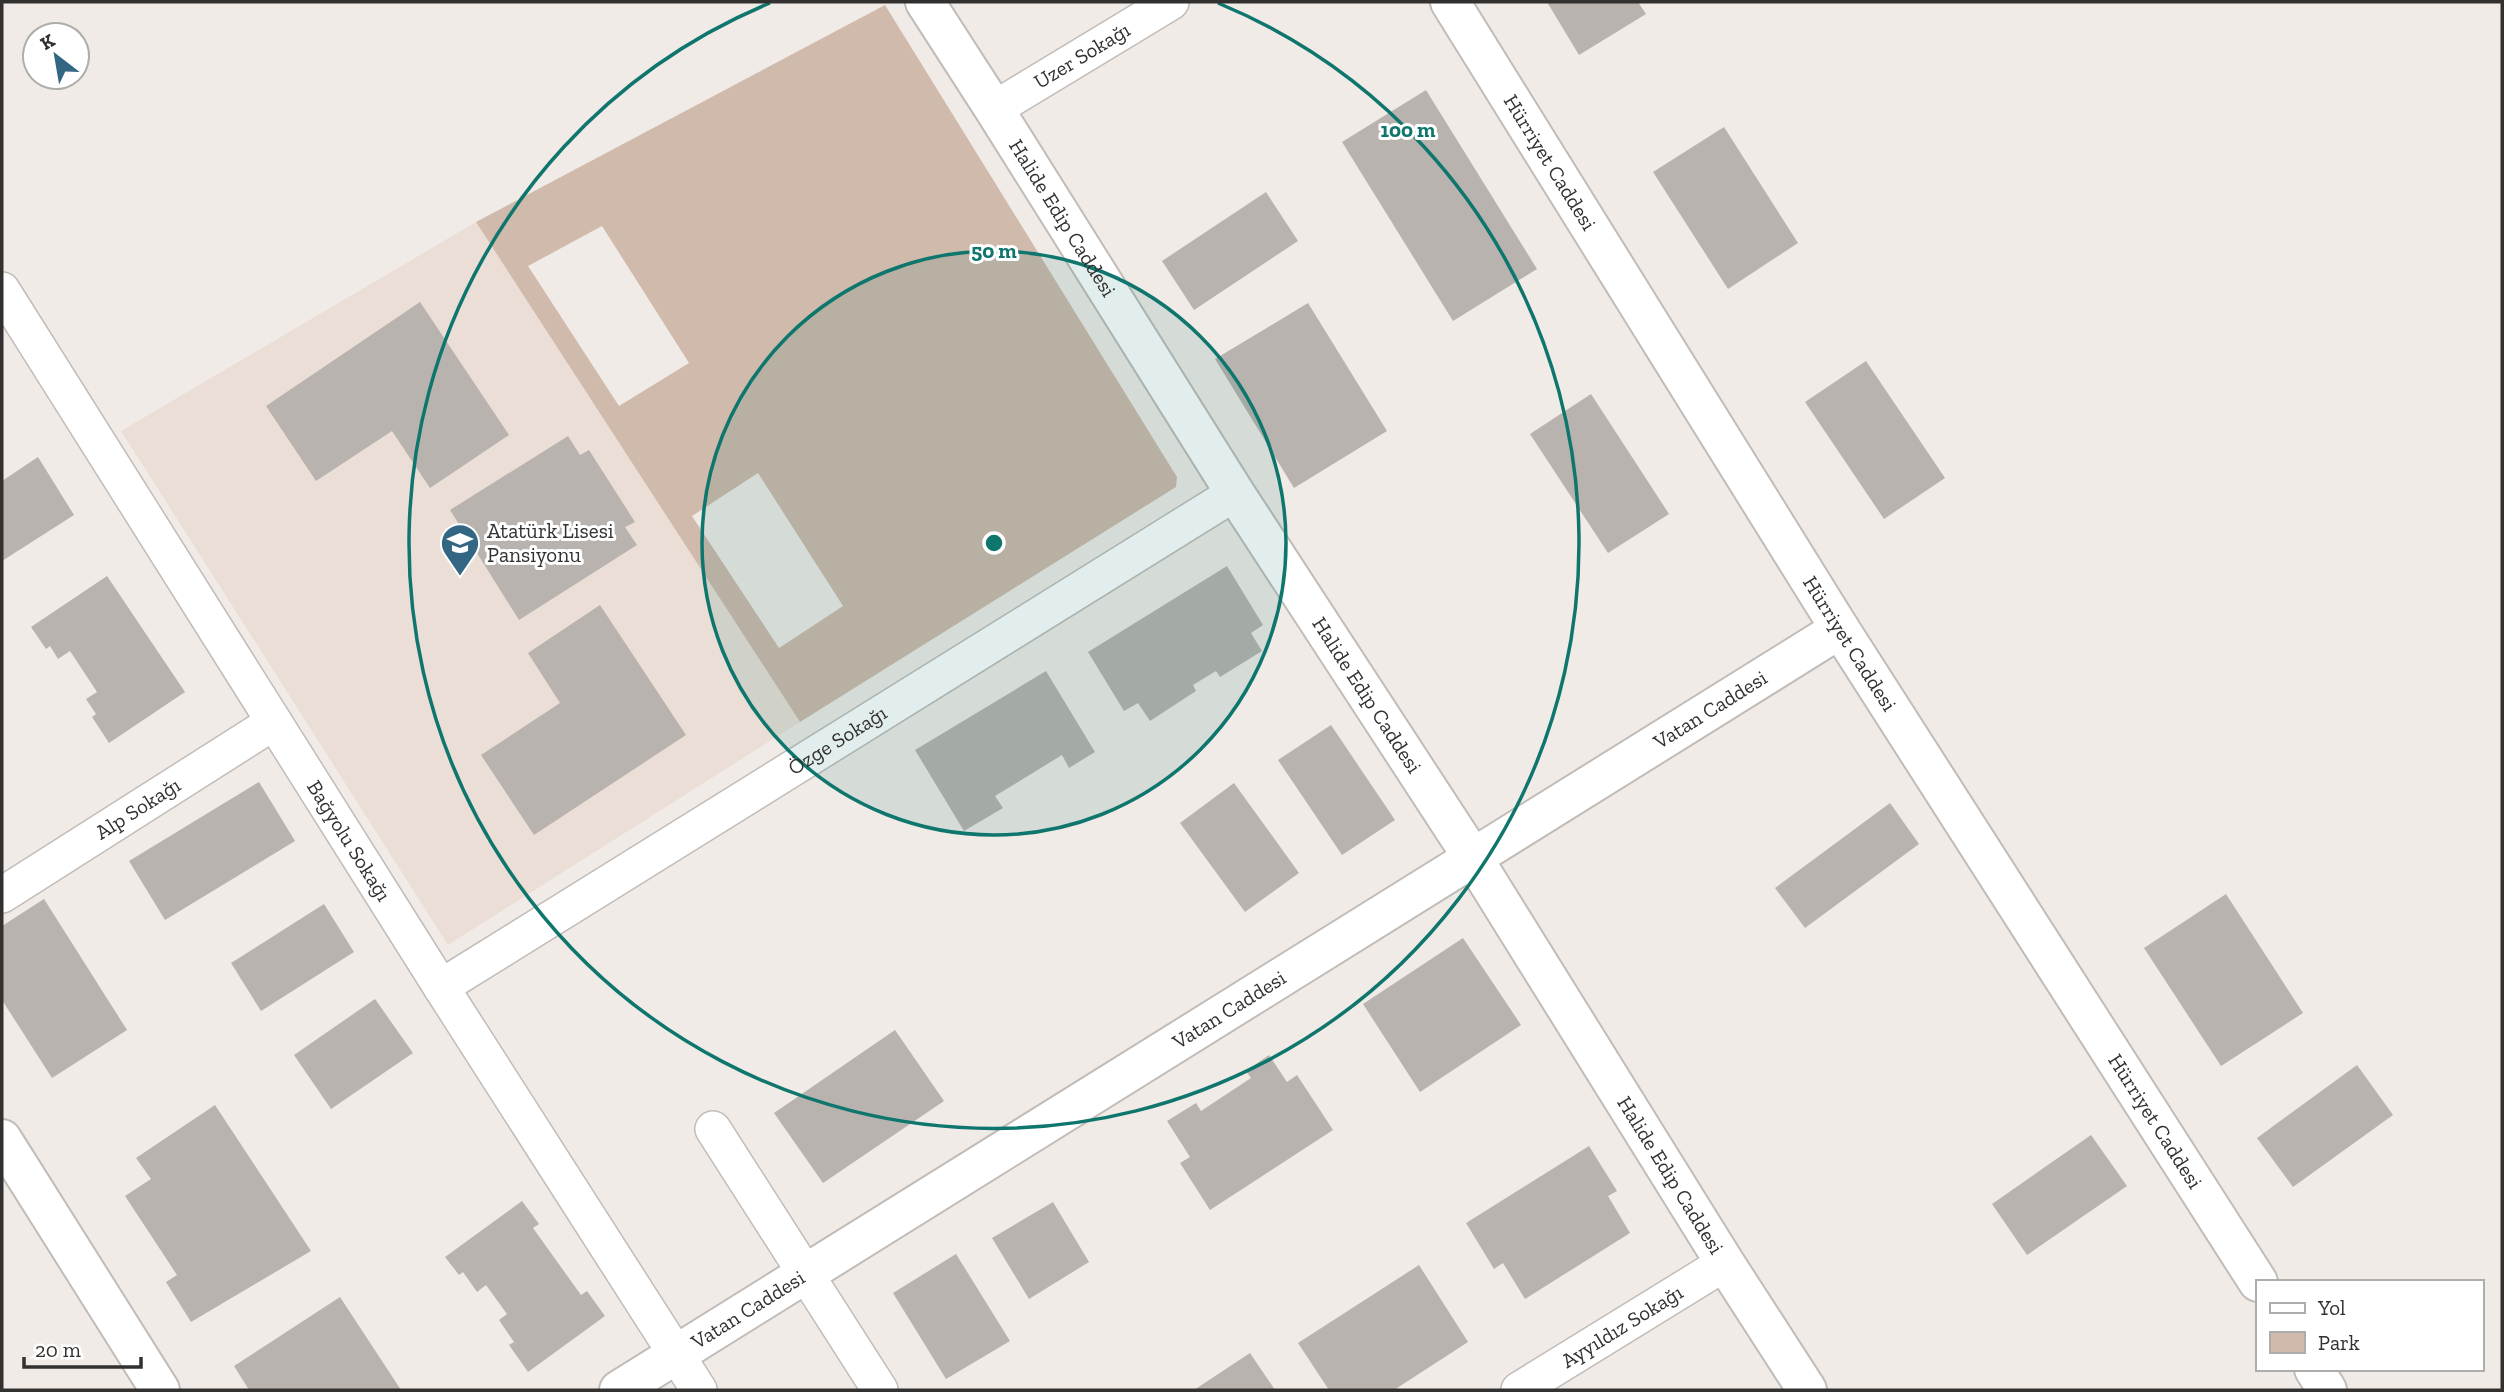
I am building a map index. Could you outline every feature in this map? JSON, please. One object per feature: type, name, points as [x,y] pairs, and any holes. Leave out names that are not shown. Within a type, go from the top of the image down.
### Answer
[{"type":"street","name":"Halide Edip Caddesi","points":[[925,2],[995,108],[1235,493],[1473,858],[1807,1390]]},
{"type":"street","name":"Uzer Sokağı","points":[[995,108],[1171,2]]},
{"type":"street","name":"Hürriyet Caddesi","points":[[1450,2],[1840,629],[2257,1280]]},
{"type":"street","name":"Bağyolu Sokağı","points":[[2,290],[441,987],[699,1390]]},
{"type":"street","name":"Özge Sokağı","points":[[441,987],[1235,493]]},
{"type":"street","name":"Vatan Caddesi","points":[[619,1390],[1840,629]]},
{"type":"street","name":"Alp Sokağı","points":[[2,895],[274,722]]},
{"type":"street","points":[[713,1129],[880,1390]]},
{"type":"street","points":[[2,1139],[160,1390]]},
{"type":"street","name":"Ayyıldız Sokağı","points":[[1519,1390],[1725,1263]]},
{"type":"street","points":[[2315,1371],[2327,1390]]},
{"type":"shaded area","name":"Atatürk Lisesi Pansiyonu","points":[[476,222],[800,722],[448,945],[121,431]]},
{"type":"green space","points":[[885,5],[1177,477],[1176,487],[800,722],[476,222]],"holes":[[[602,226],[689,363],[619,406],[528,266]],[[758,473],[843,606],[779,648],[692,516]]]},
{"type":"building","points":[[1547,2],[1638,2],[1646,14],[1579,55]]},
{"type":"building","points":[[1426,90],[1537,269],[1453,321],[1342,142]]},
{"type":"building","points":[[1724,127],[1798,243],[1728,289],[1653,172]]},
{"type":"building","points":[[1266,192],[1298,241],[1194,310],[1162,261]]},
{"type":"building","points":[[420,302],[509,435],[430,488],[392,431],[316,481],[266,406]]},
{"type":"building","points":[[1308,303],[1387,431],[1294,488],[1215,359]]},
{"type":"building","points":[[1866,361],[1945,478],[1884,519],[1805,402]]},
{"type":"building","points":[[1591,394],[1669,514],[1608,553],[1530,434]]},
{"type":"building","points":[[568,436],[580,455],[589,450],[635,522],[625,527],[637,545],[519,620],[450,510]]},
{"type":"building","points":[[38,457],[74,515],[2,561],[2,481]]},
{"type":"building","points":[[1227,566],[1263,625],[1251,633],[1262,651],[1220,677],[1216,671],[1193,685],[1196,691],[1150,721],[1138,703],[1124,711],[1088,652]]},
{"type":"building","points":[[107,576],[185,692],[109,743],[92,717],[96,714],[86,699],[97,692],[70,651],[58,659],[50,646],[46,649],[31,627]]},
{"type":"building","points":[[600,605],[686,735],[534,835],[481,755],[560,703],[528,653]]},
{"type":"building","points":[[1046,671],[1095,752],[1069,768],[1062,755],[995,796],[1003,808],[964,831],[915,750]]},
{"type":"building","points":[[1331,725],[1395,820],[1342,855],[1278,760]]},
{"type":"building","points":[[259,782],[295,841],[165,920],[129,861]]},
{"type":"building","points":[[1234,783],[1299,873],[1245,912],[1180,823]]},
{"type":"building","points":[[1890,803],[1919,844],[1805,928],[1775,888]]},
{"type":"building","points":[[2226,894],[2303,1013],[2221,1066],[2144,948]]},
{"type":"building","points":[[44,899],[127,1030],[52,1078],[2,1000],[2,926]]},
{"type":"building","points":[[324,904],[354,952],[261,1011],[231,963]]},
{"type":"building","points":[[1463,938],[1521,1025],[1420,1092],[1363,1004]]},
{"type":"building","points":[[375,999],[413,1053],[331,1109],[294,1055]]},
{"type":"building","points":[[895,1030],[944,1101],[823,1183],[774,1113]]},
{"type":"building","points":[[1269,1055],[1287,1082],[1297,1075],[1333,1130],[1210,1210],[1180,1163],[1190,1157],[1167,1121],[1196,1103],[1201,1111],[1251,1078],[1246,1071]]},
{"type":"building","points":[[2357,1065],[2393,1115],[2293,1187],[2257,1138]]},
{"type":"building","points":[[215,1105],[311,1251],[191,1322],[166,1282],[177,1275],[125,1196],[151,1179],[136,1158]]},
{"type":"building","points":[[2091,1135],[2127,1186],[2027,1255],[1992,1204]]},
{"type":"building","points":[[1589,1146],[1617,1191],[1608,1196],[1630,1233],[1525,1299],[1503,1263],[1494,1269],[1466,1223]]},
{"type":"building","points":[[522,1201],[539,1224],[533,1228],[581,1295],[587,1291],[605,1316],[528,1372],[509,1345],[514,1342],[499,1320],[507,1314],[486,1285],[477,1292],[463,1272],[459,1275],[445,1257]]},
{"type":"building","points":[[1053,1202],[1089,1262],[1029,1299],[992,1238]]},
{"type":"building","points":[[956,1254],[1010,1341],[946,1379],[893,1293]]},
{"type":"building","points":[[1419,1265],[1468,1342],[1394,1390],[1329,1390],[1298,1343]]},
{"type":"building","points":[[340,1297],[401,1390],[249,1390],[234,1366]]},
{"type":"building","points":[[1250,1353],[1275,1390],[1194,1390]]},
{"type":"place","name":"Atatürk Lisesi Pansiyonu","points":[[460,577]]}]
